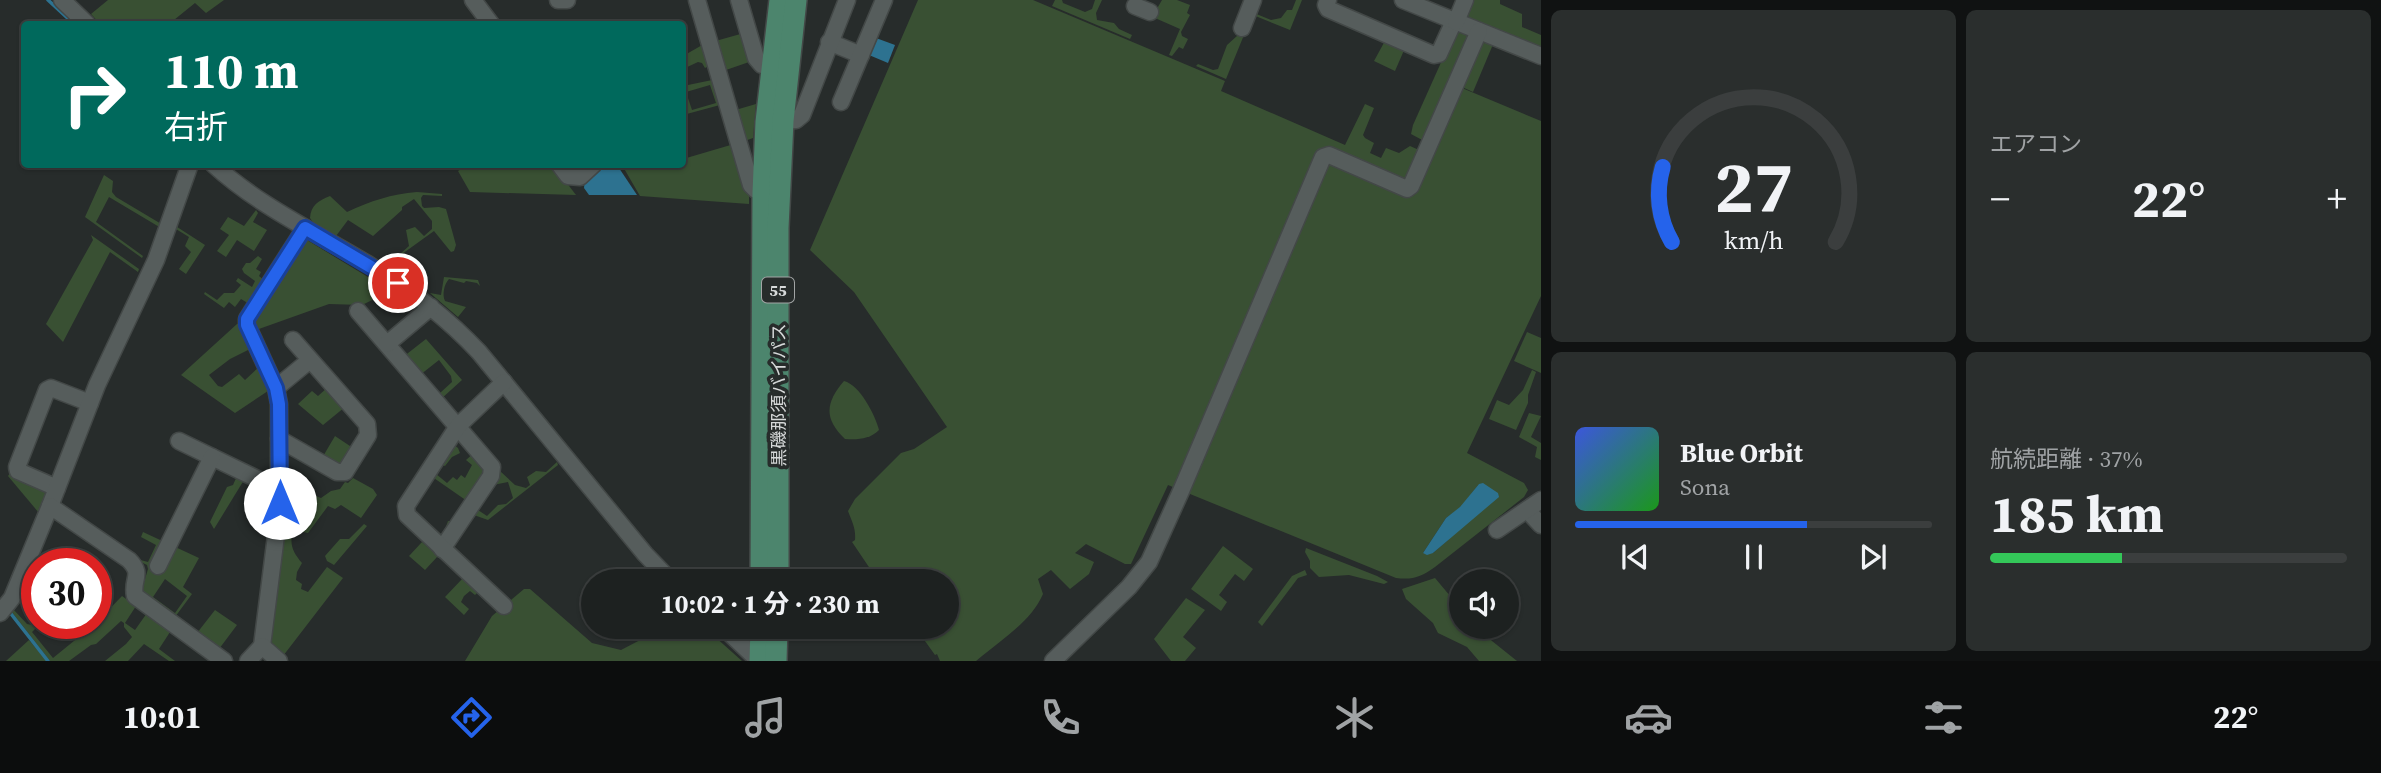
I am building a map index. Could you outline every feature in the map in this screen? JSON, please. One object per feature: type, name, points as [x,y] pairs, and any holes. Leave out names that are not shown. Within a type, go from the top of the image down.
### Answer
[{"type":"main road","name":"黒磯那須バイパス","points":[[761,569],[763,193],[766,122],[780,0]]},
{"type":"main road","name":"黒磯那須バイパス","points":[[778,569],[777,316],[783,121],[796,0]]},
{"type":"main road","points":[[759,661],[760,639]]},
{"type":"main road","points":[[776,661],[777,639]]},
{"type":"street","points":[[472,0],[489,21]]},
{"type":"street","points":[[558,0],[567,0]]},
{"type":"street","points":[[697,0],[751,185],[763,193]]},
{"type":"street","points":[[740,0],[756,58],[762,65],[772,67]]},
{"type":"street","points":[[783,121],[796,120],[802,115],[847,0]]},
{"type":"street","points":[[841,102],[884,0]]},
{"type":"street","points":[[1242,28],[1254,0]]},
{"type":"street","points":[[1328,0],[1328,9],[1434,55],[1439,54],[1465,0]]},
{"type":"street","points":[[1403,0],[1541,56]]},
{"type":"street","points":[[70,2],[85,21]]},
{"type":"street","points":[[1053,661],[1129,587],[1149,562],[1323,157],[1329,155],[1407,189],[1411,186],[1479,31]]},
{"type":"street","points":[[829,43],[861,55]]},
{"type":"street","points":[[0,613],[12,597],[90,403],[156,260],[189,168]]},
{"type":"street","points":[[218,168],[261,201],[379,271],[432,307],[480,352],[631,538],[660,569]]},
{"type":"street","points":[[562,168],[568,176],[580,177],[590,168]]},
{"type":"street","points":[[248,661],[262,646],[280,490],[279,404],[276,388],[247,325],[247,319],[305,228]]},
{"type":"street","points":[[387,344],[432,307]]},
{"type":"street","points":[[358,311],[492,467],[491,476],[442,549]]},
{"type":"street","points":[[279,439],[337,472],[345,472],[368,435],[367,424],[293,340]]},
{"type":"street","points":[[276,388],[310,360]]},
{"type":"street","points":[[504,382],[458,426],[406,506],[407,516],[504,606]]},
{"type":"street","points":[[57,488],[18,471],[22,454],[47,390],[51,388],[90,403]]},
{"type":"street","points":[[179,441],[280,490]]},
{"type":"street","points":[[158,566],[212,457]]},
{"type":"street","points":[[1497,530],[1541,500]]},
{"type":"street","points":[[50,506],[129,560],[136,567],[138,575],[135,596],[225,661]]},
{"type":"street","points":[[1527,510],[1541,525]]},
{"type":"street","points":[[736,639],[759,661]]},
{"type":"street","points":[[262,646],[279,661]]},
{"type":"green space","points":[[108,0],[224,0],[206,13],[195,3],[173,21],[97,21],[91,14]]},
{"type":"green space","points":[[918,0],[1033,0],[1225,81],[1221,91],[1345,145],[1365,104],[1374,108],[1363,135],[1374,143],[1370,153],[1381,158],[1386,148],[1399,153],[1410,146],[1419,150],[1462,88],[1541,121],[1541,296],[1467,453],[1524,483],[1528,490],[1524,497],[1435,567],[1417,577],[1396,578],[1168,485],[1131,564],[1125,564],[1086,544],[1075,553],[1094,562],[1089,574],[1070,589],[1051,570],[1038,579],[1043,594],[1038,603],[1008,636],[976,661],[940,661],[924,639],[959,639],[959,569],[870,569],[852,542],[855,540],[855,532],[848,511],[855,499],[901,453],[914,449],[947,427],[854,292],[810,250]],"holes":[[[1479,484],[1448,540],[1433,553],[1423,553],[1446,518],[1460,508]]]},
{"type":"green space","points":[[1055,0],[1062,0],[1063,3],[1085,12],[1092,9],[1095,0],[1102,0],[1096,13],[1097,20],[1114,23],[1119,29],[1132,35],[1130,39],[1052,6]]},
{"type":"green space","points":[[1162,0],[1177,0],[1190,5],[1187,13],[1190,15],[1181,32],[1182,36],[1188,39],[1183,49],[1179,47],[1172,56],[1169,55],[1180,29],[1155,18],[1155,12]]},
{"type":"green space","points":[[1296,0],[1302,0],[1290,30],[1253,15],[1254,13],[1271,20],[1281,18],[1287,10],[1292,10]]},
{"type":"green space","points":[[1469,0],[1500,0],[1500,4],[1522,14],[1522,27],[1541,35],[1541,49],[1461,18]]},
{"type":"green space","points":[[1456,29],[1467,34],[1469,39],[1424,141],[1411,134],[1413,125]]},
{"type":"green space","points":[[744,33],[752,61],[724,73],[712,42]]},
{"type":"green space","points":[[1244,35],[1226,79],[1196,66],[1198,64],[1213,70],[1218,69],[1227,45],[1237,36]]},
{"type":"green space","points":[[1386,39],[1394,46],[1405,48],[1395,71],[1374,61]]},
{"type":"green space","points":[[1486,40],[1494,42],[1473,92],[1462,87],[1481,43]]},
{"type":"green space","points":[[704,44],[712,64],[705,68],[698,62],[686,68],[686,54]]},
{"type":"green space","points":[[717,79],[720,105],[686,114],[686,92],[686,85]],"holes":[[[710,85],[716,103],[692,110],[686,92]]]},
{"type":"green space","points":[[756,104],[753,138],[742,142],[732,111]]},
{"type":"green space","points":[[734,144],[749,195],[749,204],[640,196],[624,168],[686,168],[686,158]]},
{"type":"green space","points":[[462,168],[555,168],[576,195],[470,192],[458,171]]},
{"type":"green space","points":[[104,175],[113,181],[112,192],[116,197],[163,225],[161,228],[109,197],[96,222],[143,256],[142,258],[85,217]]},
{"type":"green space","points":[[398,194],[442,194],[423,195],[422,206],[446,209],[456,245],[454,251],[451,252],[434,231],[391,262],[409,246],[406,230],[415,227],[424,236],[432,229],[432,221],[414,199],[402,207],[402,210],[373,236],[348,220],[336,236],[315,225],[310,218],[316,204],[330,196],[347,212]]},
{"type":"green space","points":[[256,210],[258,213],[253,222],[267,230],[254,251],[237,240],[226,257],[217,251],[229,235],[220,229],[228,217],[244,226]]},
{"type":"green space","points":[[174,225],[205,245],[186,274],[179,269],[191,252],[185,246],[189,237],[171,226]]},
{"type":"green space","points":[[91,235],[139,269],[138,272],[110,252],[63,342],[46,324],[93,240]]},
{"type":"green space","points":[[302,237],[391,291],[362,305],[329,304],[253,331],[250,319]]},
{"type":"green space","points":[[258,256],[262,259],[256,269],[261,272],[259,276],[265,281],[251,305],[241,299],[235,307],[229,302],[224,308],[204,294],[205,292],[217,300],[224,293],[234,293],[241,285],[236,281],[238,278],[252,287],[255,281],[242,269],[246,263]]},
{"type":"green space","points":[[444,277],[478,280],[480,286],[477,283],[449,279],[446,284],[445,301],[466,307],[458,317],[430,293],[441,295]]},
{"type":"green space","points":[[237,324],[242,324],[252,348],[230,359],[209,375],[222,387],[239,374],[245,380],[261,365],[271,389],[235,413],[181,375]]},
{"type":"green space","points":[[1527,332],[1541,338],[1541,373],[1514,361]]},
{"type":"green space","points":[[426,339],[462,380],[441,399],[428,385],[430,383],[440,393],[452,382],[451,376],[439,360],[420,375],[403,357]]},
{"type":"green space","points":[[1532,370],[1536,372],[1528,403],[1516,430],[1489,419],[1497,400],[1509,405],[1523,390]]},
{"type":"green space","points":[[844,381],[861,394],[874,417],[879,430],[868,437],[845,439],[830,418],[830,404]]},
{"type":"green space","points":[[327,388],[345,407],[323,425],[298,404],[312,391],[318,396]]},
{"type":"green space","points":[[1529,413],[1541,416],[1531,437],[1541,443],[1541,460],[1535,457],[1537,447],[1519,437]]},
{"type":"green space","points":[[335,436],[353,448],[344,464],[337,466],[322,458]]},
{"type":"green space","points":[[452,443],[460,453],[452,457],[445,466],[442,465],[436,474],[447,483],[453,477],[457,480],[461,475],[465,478],[472,465],[466,460],[475,452],[488,469],[444,539],[436,532],[444,532],[448,521],[454,521],[467,501],[431,476]]},
{"type":"green space","points":[[557,462],[558,465],[488,520],[471,514],[475,508],[487,516],[498,505],[506,504],[513,498],[508,482],[493,485],[500,471],[515,485],[526,488],[530,485],[527,477],[536,471],[546,472]]},
{"type":"green space","points":[[10,473],[44,487],[48,493],[39,513],[8,476]]},
{"type":"green space","points":[[237,476],[244,480],[214,529],[210,522],[227,487],[233,485]]},
{"type":"green space","points":[[353,478],[373,489],[377,495],[361,518],[341,505],[335,509],[328,506],[308,533],[293,530],[293,548],[302,563],[296,580],[302,584],[301,589],[308,592],[327,567],[343,578],[283,656],[265,646],[284,483],[321,498],[340,489],[345,482],[348,483]]},
{"type":"green space","points":[[364,524],[367,526],[334,565],[327,561],[325,556],[340,539],[349,539]]},
{"type":"green space","points":[[143,532],[199,558],[183,587],[192,594],[175,617],[143,594],[147,565],[133,558],[148,562],[156,545],[141,537]],"holes":[[[165,579],[187,596],[175,613],[153,597]]]},
{"type":"green space","points":[[422,542],[438,556],[425,570],[409,556]]},
{"type":"green space","points":[[1223,546],[1253,569],[1244,581],[1235,574],[1219,595],[1227,602],[1221,611],[1191,589]]},
{"type":"green space","points":[[1306,548],[1388,582],[1384,584],[1349,575],[1319,577],[1310,568]]},
{"type":"green space","points":[[1305,570],[1307,575],[1298,578],[1262,626],[1258,622],[1292,576]]},
{"type":"green space","points":[[463,578],[479,591],[475,595],[470,591],[464,596],[461,602],[469,609],[464,615],[445,597]]},
{"type":"green space","points":[[1435,578],[1449,595],[1449,638],[1438,633],[1433,623],[1406,599],[1402,589]]},
{"type":"green space","points":[[524,589],[530,589],[581,633],[581,639],[587,639],[592,643],[621,650],[642,639],[717,639],[742,661],[465,661],[492,616]]},
{"type":"green space","points":[[122,596],[136,606],[125,623],[135,630],[147,613],[178,634],[177,636],[170,632],[159,649],[175,661],[169,661],[144,644],[128,661],[105,661],[132,637],[121,621],[112,629],[112,606]]},
{"type":"green space","points":[[1186,598],[1205,610],[1183,637],[1196,648],[1185,661],[1171,661],[1154,639]]},
{"type":"green space","points":[[13,609],[21,618],[21,624],[11,611]]},
{"type":"green space","points":[[215,610],[237,625],[219,649],[197,633]]},
{"type":"green space","points":[[33,639],[38,639],[53,658],[76,639],[101,639],[69,661],[50,661]]},
{"type":"green space","points":[[1450,639],[1490,639],[1517,661],[1479,661],[1467,647]]},
{"type":"green space","points":[[29,640],[47,661],[6,661]]},
{"type":"water","points":[[876,38],[895,45],[888,63],[869,55]]},
{"type":"water","points":[[597,168],[619,168],[637,195],[589,195],[584,188],[585,178]]},
{"type":"water","points":[[1483,483],[1498,493],[1499,497],[1433,553],[1423,553],[1446,518]]},
{"type":"waterway","points":[[48,0],[71,21]]},
{"type":"waterway","points":[[8,610],[48,661]]},
{"type":"route","points":[[280,503],[279,404],[276,388],[247,325],[247,319],[305,228],[398,283]]}]
